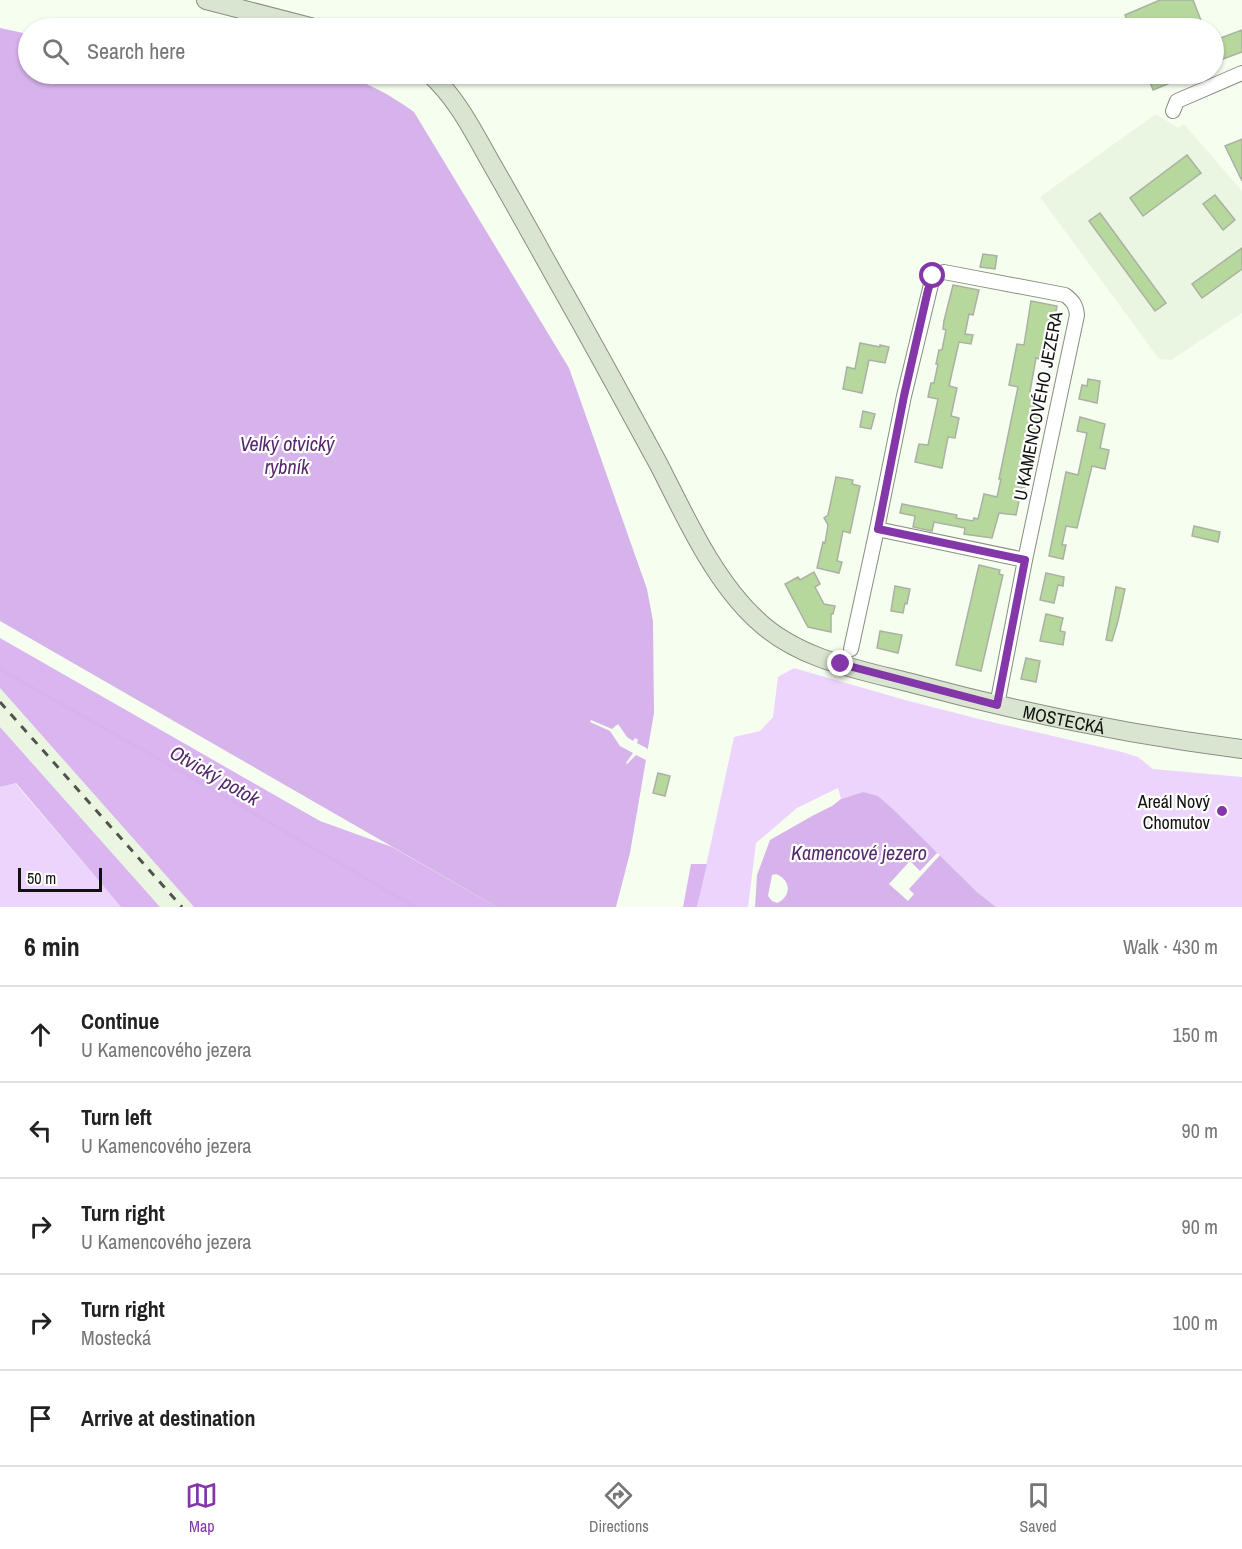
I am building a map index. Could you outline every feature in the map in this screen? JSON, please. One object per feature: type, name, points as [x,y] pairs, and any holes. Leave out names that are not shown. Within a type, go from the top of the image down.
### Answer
[{"type":"street","points":[[206,0],[275,18]]},
{"type":"street","points":[[1224,81],[1242,73]]},
{"type":"street","name":"MOSTECKÁ","points":[[440,84],[455,103],[489,159],[710,559],[741,604],[758,621],[786,642],[820,657],[862,670],[997,705],[1138,734],[1242,749]]},
{"type":"street","points":[[1173,111],[1177,101],[1216,84]]},
{"type":"street","name":"U KAMENCOVÉHO JEZERA","points":[[851,649],[878,529],[904,396],[933,276],[944,272],[1065,295],[1076,306],[1077,315],[997,705]]},
{"type":"street","points":[[878,529],[1025,560]]},
{"type":"shaded area","points":[[1156,114],[1178,128],[1184,124],[1242,191],[1242,313],[1171,360],[1159,359],[1040,197]]},
{"type":"shaded area","points":[[0,638],[320,821],[392,847],[497,907],[194,907],[0,688]]},
{"type":"shaded area","points":[[794,668],[979,719],[1122,752],[1138,757],[1153,769],[1242,777],[1242,907],[996,907],[977,892],[896,812],[863,792],[841,799],[838,788],[797,808],[756,843],[748,907],[697,907],[734,737],[760,731],[773,717],[778,677]]},
{"type":"shaded area","points":[[0,688],[194,907],[160,907],[0,727]]},
{"type":"shaded area","points":[[0,727],[160,907],[121,907],[16,783],[0,787]]},
{"type":"shaded area","points":[[15,783],[121,907],[0,907],[0,787]]},
{"type":"shaded area","points":[[691,864],[707,864],[697,907],[683,907]]},
{"type":"water","name":"Velký otvický rybník","points":[[0,28],[18,32],[18,84],[366,84],[414,112],[569,368],[647,589],[653,621],[654,713],[630,853],[616,907],[497,907],[0,621]]},
{"type":"water","name":"Kamencové jezero","points":[[863,792],[878,796],[977,892],[996,907],[755,907],[757,875],[770,840],[841,799]],"holes":[[[776,874],[781,877],[788,888],[785,896],[777,903],[768,896],[772,875]]]},
{"type":"pier","points":[[591,720],[612,729],[618,724],[627,737],[633,741],[635,738],[638,740],[637,743],[648,749],[646,760],[636,755],[627,764],[633,753],[620,746],[610,731],[590,722]]},
{"type":"pier","points":[[937,853],[940,855],[909,889],[914,894],[908,901],[889,884],[910,861],[920,871]]},
{"type":"building","points":[[1160,0],[1193,0],[1200,18],[1126,18],[1125,15]]},
{"type":"building","points":[[1242,30],[1242,52],[1224,59],[1224,37]]},
{"type":"building","points":[[1151,84],[1168,84],[1153,90]]},
{"type":"building","points":[[1242,139],[1242,181],[1225,146]]},
{"type":"building","points":[[1187,155],[1201,173],[1143,216],[1130,198]]},
{"type":"building","points":[[1215,195],[1235,220],[1223,230],[1203,204]]},
{"type":"building","points":[[1100,213],[1166,303],[1155,311],[1089,221]]},
{"type":"building","points":[[1242,248],[1242,269],[1202,298],[1192,284]]},
{"type":"building","points":[[983,254],[997,256],[995,269],[980,267]]},
{"type":"building","points":[[953,285],[979,290],[973,315],[969,314],[965,334],[973,335],[971,344],[959,342],[949,386],[957,388],[951,416],[959,418],[955,438],[948,437],[942,468],[915,462],[919,444],[928,445],[938,399],[928,397],[931,383],[934,383],[939,350],[942,350],[946,330],[943,329],[944,321]]},
{"type":"building","points":[[1031,301],[1057,306],[1048,351],[1043,360],[1036,358],[1029,397],[1043,400],[1025,487],[1022,486],[1016,515],[999,513],[992,538],[964,534],[965,528],[934,522],[932,531],[913,527],[915,516],[900,513],[902,504],[957,515],[956,518],[973,521],[974,518],[978,519],[984,494],[997,497],[1018,387],[1009,385],[1017,344],[1024,345]]},
{"type":"building","points":[[860,343],[889,347],[885,363],[869,360],[862,393],[843,389],[847,367],[855,369]]},
{"type":"building","points":[[1088,379],[1100,381],[1097,403],[1079,399],[1082,385],[1087,386]]},
{"type":"building","points":[[863,411],[875,414],[871,429],[860,427]]},
{"type":"building","points":[[1080,417],[1105,424],[1100,448],[1109,450],[1105,469],[1092,466],[1077,528],[1066,526],[1062,545],[1066,545],[1063,559],[1049,556],[1066,472],[1078,475],[1087,433],[1077,431]]},
{"type":"building","points":[[836,477],[853,480],[852,484],[860,486],[850,533],[843,531],[837,561],[842,562],[839,573],[817,568],[828,525],[824,518],[828,515]]},
{"type":"building","points":[[1194,526],[1220,532],[1218,542],[1192,536]]},
{"type":"building","points":[[979,565],[1000,570],[999,574],[1003,575],[981,671],[956,665]]},
{"type":"building","points":[[814,572],[820,584],[815,587],[824,604],[835,606],[831,614],[831,632],[808,627],[785,584],[798,577],[800,580]]},
{"type":"building","points":[[1046,573],[1064,577],[1063,586],[1058,585],[1054,603],[1040,600]]},
{"type":"building","points":[[895,586],[910,589],[903,613],[891,611]]},
{"type":"building","points":[[1116,587],[1125,589],[1112,641],[1106,640]]},
{"type":"building","points":[[1046,614],[1063,618],[1060,631],[1065,632],[1063,645],[1040,641]]},
{"type":"building","points":[[880,631],[902,635],[898,653],[877,648]]},
{"type":"building","points":[[1026,658],[1040,661],[1036,682],[1021,679]]},
{"type":"building","points":[[658,773],[670,776],[665,796],[653,793]]},
{"type":"waterway","name":"Otvický potok","points":[[0,669],[415,907]]},
{"type":"railway","points":[[0,702],[182,907]]},
{"type":"place","name":"Areál Nový Chomutov","points":[[1222,811]]},
{"type":"route","points":[[841,664],[997,705],[1025,560],[878,529],[904,396],[933,276]]}]
